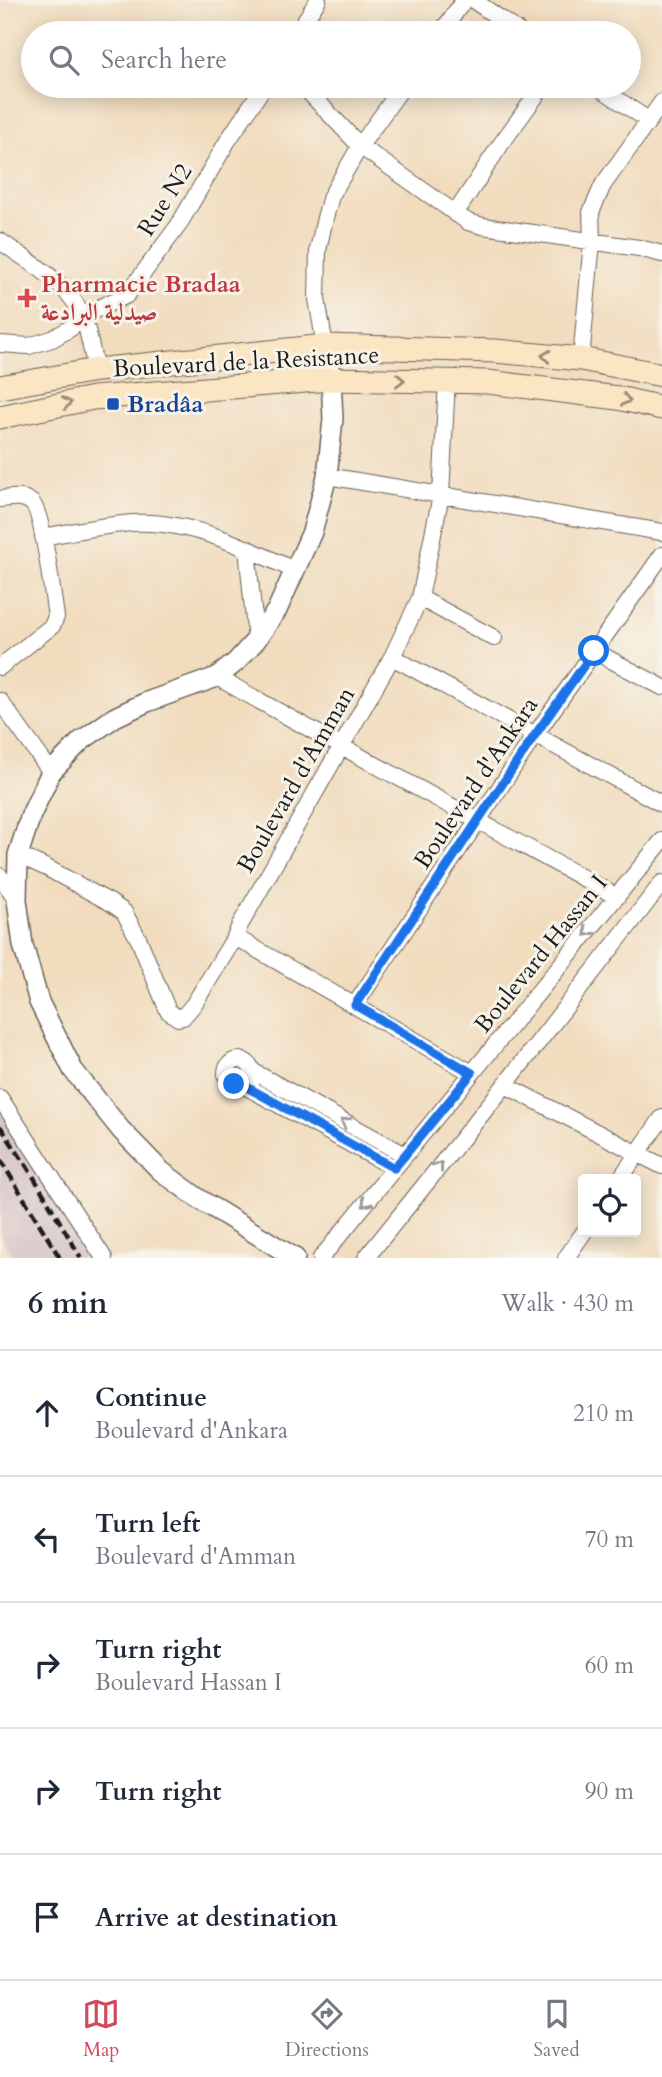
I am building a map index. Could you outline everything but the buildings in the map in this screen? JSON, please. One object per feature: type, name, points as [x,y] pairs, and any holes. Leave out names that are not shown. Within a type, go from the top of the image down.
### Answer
[{"type":"main road","name":"Boulevard de la Resistance","points":[[0,387],[96,370],[325,346],[495,351],[581,359],[662,375]]},
{"type":"main road","name":"Boulevard de la Resistance","points":[[0,417],[93,398],[331,379],[488,382],[618,398],[662,408]]},
{"type":"street","points":[[449,21],[464,0]]},
{"type":"street","points":[[473,0],[504,21]]},
{"type":"street","points":[[304,21],[315,1]]},
{"type":"street","name":"Rue N2","points":[[0,344],[29,346],[52,339],[71,328],[82,316],[127,295],[178,226],[256,98]]},
{"type":"street","points":[[314,98],[360,146],[468,222],[639,248],[662,254]]},
{"type":"street","points":[[295,1258],[199,1199],[161,1171],[121,1130],[73,1070],[40,1002],[23,945],[17,900],[18,855],[31,816],[51,772],[81,741],[115,717],[147,702],[217,677],[236,662],[256,640],[277,610],[312,532],[327,476],[333,419],[331,379],[317,299],[318,250],[331,196],[360,146],[394,98]]},
{"type":"street","points":[[456,214],[534,98]]},
{"type":"street","points":[[615,98],[648,120]]},
{"type":"street","points":[[581,359],[592,241],[590,212],[603,184],[662,102]]},
{"type":"street","points":[[0,241],[64,289],[82,316],[96,370]]},
{"type":"street","points":[[0,331],[18,345]]},
{"type":"street","name":"Boulevard d'Amman","points":[[18,855],[47,868],[124,912],[139,940],[168,1010],[178,1018],[188,1012],[235,937],[392,657],[419,598],[441,495],[447,380]]},
{"type":"street","points":[[327,476],[662,532]]},
{"type":"street","points":[[0,499],[18,497],[35,506],[56,617],[52,626],[0,667]]},
{"type":"street","points":[[43,537],[133,523],[173,525],[247,548],[296,571]]},
{"type":"street","points":[[247,548],[256,640]]},
{"type":"street","name":"Boulevard d'Ankara","points":[[355,1005],[535,735],[662,555]]},
{"type":"street","points":[[419,598],[494,638]]},
{"type":"street","points":[[594,651],[662,687]]},
{"type":"street","points":[[392,657],[662,804]]},
{"type":"street","points":[[217,677],[617,897]]},
{"type":"street","points":[[0,701],[51,772]]},
{"type":"street","name":"Boulevard Hassan I","points":[[321,1258],[662,841]]},
{"type":"street","points":[[0,876],[17,900]]},
{"type":"street","name":"Boulevard Hassan I","points":[[366,1258],[662,883]]},
{"type":"street","points":[[235,937],[472,1073]]},
{"type":"street","points":[[247,1078],[301,1107],[405,1155]]},
{"type":"street","points":[[505,1084],[662,1166]]},
{"type":"street","points":[[0,1098],[104,1258]]},
{"type":"street","points":[[301,1107],[394,1168]]},
{"type":"street","points":[[623,1174],[662,1118]]},
{"type":"street","points":[[566,1258],[581,1237]]},
{"type":"shaded area","points":[[0,1111],[90,1258],[13,1258],[0,1236]]},
{"type":"railway","points":[[0,1126],[81,1258]]},
{"type":"railway","points":[[0,1159],[60,1258]]},
{"type":"place","name":"Pharmacie Bradaa صيدلية البرادعة","points":[[27,298]]},
{"type":"place","name":"Bradâa","points":[[113,404]]},
{"type":"route","points":[[234,1084],[243,1085],[394,1168],[405,1155],[472,1073],[355,1005],[594,651]]}]
